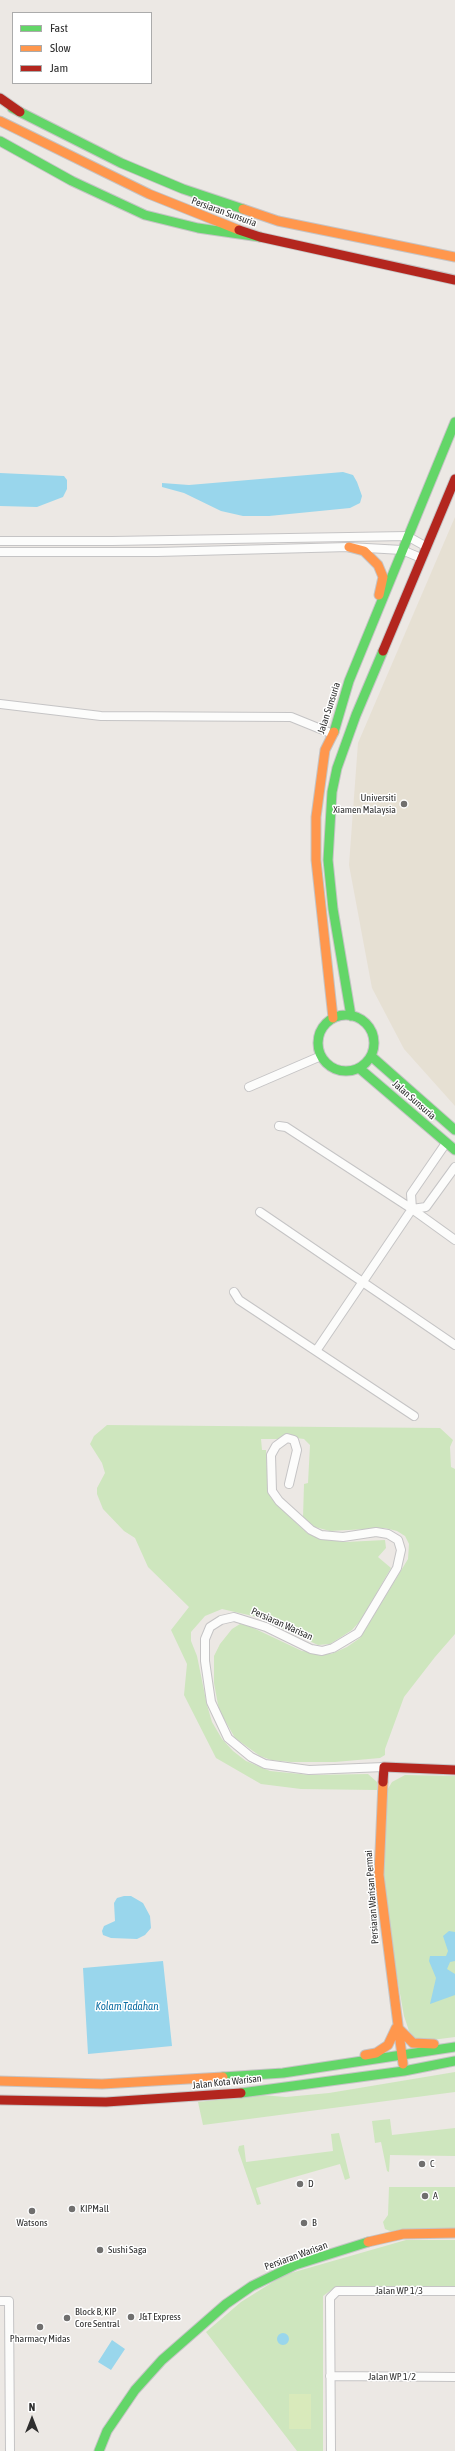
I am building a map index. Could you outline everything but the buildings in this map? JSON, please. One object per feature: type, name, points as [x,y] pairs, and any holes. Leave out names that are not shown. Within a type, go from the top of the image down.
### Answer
[{"type":"main road","points":[[0,98],[20,112]]},
{"type":"main road","name":"Persiaran Sunsuria","points":[[0,103],[121,163],[183,189],[250,212],[278,220],[455,257]]},
{"type":"main road","name":"Persiaran Sunsuria","points":[[0,121],[149,194],[200,216],[260,237],[455,280]]},
{"type":"main road","points":[[0,141],[72,181],[146,215],[198,228],[260,237]]},
{"type":"main road","name":"Jalan Sunsuria","points":[[333,1018],[316,860],[316,817],[325,750],[333,734],[349,681],[381,607],[406,536],[455,422]]},
{"type":"main road","points":[[351,1016],[333,910],[328,860],[332,792],[346,740],[425,546],[455,479]]},
{"type":"main road","points":[[349,547],[364,551],[378,565],[383,577],[381,589],[365,630],[349,681]]},
{"type":"main road","points":[[351,1016],[359,1019],[371,1031],[373,1048],[371,1056],[359,1068],[342,1071],[333,1069],[321,1056],[318,1048],[320,1031],[333,1018],[351,1016]]},
{"type":"main road","name":"Jalan Sunsuria","points":[[371,1056],[455,1130]]},
{"type":"main road","name":"Jalan Sunsuria","points":[[359,1068],[455,1150]]},
{"type":"main road","points":[[384,1767],[455,1770]]},
{"type":"main road","name":"Persiaran Warisan Permai","points":[[384,1767],[379,1842],[379,1875],[397,2026],[404,2071]]},
{"type":"main road","points":[[283,2073],[306,2065],[376,2053],[388,2045],[393,2038],[397,2026],[414,2043],[422,2046],[455,2042]]},
{"type":"main road","name":"Jalan Kota Warisan","points":[[0,2081],[102,2084],[283,2073],[455,2047]]},
{"type":"main road","name":"Jalan Kota Warisan","points":[[0,2100],[106,2102],[214,2096],[404,2071],[455,2061]]},
{"type":"main road","name":"Persiaran Warisan","points":[[99,2451],[107,2431],[135,2390],[162,2360],[226,2304],[252,2286],[295,2265],[379,2239],[403,2234],[455,2233]]},
{"type":"street","points":[[0,541],[112,541],[406,536],[425,546]]},
{"type":"street","points":[[0,552],[157,552],[349,547],[402,550],[421,558]]},
{"type":"street","points":[[0,704],[101,716],[291,717],[333,734]]},
{"type":"street","points":[[249,1086],[321,1056]]},
{"type":"street","points":[[278,1126],[286,1127],[412,1209],[455,1240]]},
{"type":"street","points":[[316,1351],[412,1209],[412,1194],[446,1143]]},
{"type":"street","points":[[412,1209],[426,1207],[455,1167]]},
{"type":"street","points":[[260,1212],[455,1345]]},
{"type":"street","points":[[234,1292],[239,1300],[414,1416]]},
{"type":"street","name":"Persiaran Warisan","points":[[289,1484],[297,1450],[294,1440],[287,1438],[276,1446],[271,1455],[272,1491],[278,1501],[311,1530],[321,1535],[343,1537],[376,1532],[388,1534],[398,1540],[401,1550],[397,1568],[358,1633],[333,1648],[322,1651],[311,1650],[266,1627],[234,1617],[221,1620],[210,1627],[205,1639],[205,1660],[211,1702],[228,1738],[251,1757],[265,1764],[310,1770],[384,1767]]},
{"type":"street","name":"Jalan WP 1/3","points":[[330,2376],[330,2298],[337,2291],[455,2291]]},
{"type":"street","points":[[0,2301],[9,2301],[10,2451]]},
{"type":"street","points":[[330,2376],[330,2451]]},
{"type":"street","name":"Jalan WP 1/2","points":[[330,2376],[455,2377]]},
{"type":"shaded area","name":"Universiti Xiamen Malaysia","points":[[455,517],[455,1106],[404,1049],[372,988],[349,865],[358,743]]},
{"type":"green space","points":[[107,1425],[440,1428],[453,1440],[450,1447],[451,1467],[455,1469],[455,1634],[404,1697],[385,1749],[385,1755],[380,1758],[335,1762],[291,1762],[271,1760],[260,1756],[235,1738],[219,1710],[214,1683],[214,1656],[220,1644],[232,1629],[240,1624],[247,1625],[302,1651],[331,1654],[347,1647],[360,1638],[408,1559],[409,1544],[405,1536],[397,1531],[385,1528],[330,1531],[311,1526],[303,1518],[304,1484],[308,1483],[310,1445],[304,1439],[281,1436],[281,1439],[261,1439],[262,1450],[266,1450],[268,1489],[271,1498],[294,1521],[307,1533],[320,1539],[346,1542],[385,1540],[386,1548],[378,1557],[391,1568],[361,1620],[352,1630],[330,1644],[318,1645],[257,1617],[222,1609],[205,1616],[191,1632],[191,1641],[197,1656],[212,1722],[222,1739],[233,1751],[246,1761],[270,1771],[310,1775],[368,1774],[377,1782],[377,1790],[301,1789],[261,1784],[216,1758],[184,1695],[187,1664],[171,1630],[189,1607],[148,1567],[135,1538],[124,1531],[103,1509],[97,1494],[97,1488],[105,1473],[102,1463],[90,1444],[94,1436]]},
{"type":"green space","points":[[405,1775],[455,1776],[455,2037],[424,2041],[416,2039],[409,2031],[404,2016],[383,1898],[386,1792],[392,1782]]},
{"type":"green space","points":[[455,2072],[455,2092],[203,2125],[198,2102],[261,2095],[286,2097],[329,2093]]},
{"type":"green space","points":[[390,2119],[392,2135],[455,2128],[455,2156],[390,2155],[389,2172],[387,2171],[381,2142],[375,2143],[372,2121]]},
{"type":"green space","points":[[339,2133],[350,2178],[345,2180],[340,2164],[256,2188],[261,2204],[257,2205],[238,2150],[239,2146],[244,2145],[246,2162],[333,2151],[331,2134]]},
{"type":"green space","points":[[389,2187],[455,2187],[455,2229],[390,2231],[385,2229],[383,2222],[388,2215]]},
{"type":"green space","points":[[406,2240],[455,2240],[455,2287],[334,2288],[323,2296],[323,2451],[297,2451],[206,2332],[241,2302],[284,2275]]},
{"type":"green space","points":[[289,2394],[311,2394],[311,2429],[289,2429]]},
{"type":"water","points":[[343,472],[353,475],[357,482],[362,496],[360,503],[350,508],[269,516],[243,516],[221,511],[184,493],[162,487],[162,483],[189,485]]},
{"type":"water","points":[[0,473],[64,476],[67,480],[67,489],[63,497],[37,507],[0,506]]},
{"type":"water","points":[[131,1896],[143,1903],[150,1916],[151,1928],[145,1935],[137,1939],[111,1938],[103,1935],[102,1931],[104,1926],[115,1921],[114,1903],[117,1898]]},
{"type":"water","points":[[449,1931],[455,1932],[455,1961],[450,1962],[447,1969],[455,1974],[455,1995],[430,2004],[436,1978],[429,1961],[430,1956],[446,1956],[448,1951],[443,1936]]},
{"type":"water","name":"Kolam Tadahan","points":[[163,1961],[172,2046],[88,2054],[83,1968]]},
{"type":"water","points":[[281,2333],[285,2333],[289,2339],[285,2345],[281,2345],[277,2341],[277,2337]]},
{"type":"water","points":[[112,2340],[125,2349],[111,2370],[98,2362]]},
{"type":"traffic: fast","points":[[12,108],[121,163],[183,189],[243,209]]},
{"type":"traffic: fast","points":[[0,141],[72,181],[145,215],[198,228],[260,237]]},
{"type":"traffic: fast","points":[[334,732],[349,681],[455,422]]},
{"type":"traffic: fast","points":[[351,1016],[333,909],[328,860],[332,792],[337,768],[356,715],[383,651]]},
{"type":"traffic: fast","points":[[346,1015],[357,1017],[366,1023],[372,1032],[374,1043],[372,1054],[366,1063],[357,1069],[346,1071],[335,1069],[326,1063],[320,1054],[318,1043],[320,1032],[326,1023],[335,1017],[346,1015]]},
{"type":"traffic: fast","points":[[371,1056],[455,1130]]},
{"type":"traffic: fast","points":[[359,1068],[455,1150]]},
{"type":"traffic: fast","points":[[223,2077],[283,2073],[455,2047]]},
{"type":"traffic: fast","points":[[241,2093],[404,2071],[455,2061]]},
{"type":"traffic: fast","points":[[99,2451],[107,2431],[135,2390],[162,2360],[226,2304],[252,2286],[295,2265],[368,2242]]},
{"type":"traffic: slow","points":[[0,121],[149,194],[239,230]]},
{"type":"traffic: slow","points":[[243,209],[278,221],[455,257]]},
{"type":"traffic: slow","points":[[349,547],[364,551],[378,565],[383,577],[379,595]]},
{"type":"traffic: slow","points":[[333,1018],[316,860],[316,817],[325,750],[334,732]]},
{"type":"traffic: slow","points":[[383,1782],[379,1875],[403,2064]]},
{"type":"traffic: slow","points":[[397,2027],[413,2043],[434,2044]]},
{"type":"traffic: slow","points":[[365,2055],[376,2053],[388,2045],[396,2028]]},
{"type":"traffic: slow","points":[[0,2081],[102,2084],[223,2077]]},
{"type":"traffic: slow","points":[[368,2242],[403,2234],[455,2233]]},
{"type":"traffic: jam","points":[[0,98],[20,112]]},
{"type":"traffic: jam","points":[[239,230],[260,237],[455,280]]},
{"type":"traffic: jam","points":[[383,651],[455,479]]},
{"type":"traffic: jam","points":[[383,1782],[384,1767],[455,1770]]},
{"type":"traffic: jam","points":[[0,2100],[106,2102],[241,2093]]},
{"type":"place","name":"Universiti Xiamen Malaysia","points":[[404,804]]},
{"type":"place","name":"C","points":[[422,2164]]},
{"type":"place","name":"D","points":[[300,2184]]},
{"type":"place","name":"A","points":[[425,2196]]},
{"type":"place","name":"KIPMall","points":[[72,2209]]},
{"type":"place","name":"Watsons","points":[[32,2211]]},
{"type":"place","name":"B","points":[[304,2223]]},
{"type":"place","name":"Sushi Saga","points":[[100,2250]]},
{"type":"place","name":"J&T Express","points":[[131,2317]]},
{"type":"place","name":"Block B, KIP Core Sentral","points":[[67,2318]]},
{"type":"place","name":"Pharmacy Midas","points":[[40,2327]]}]
